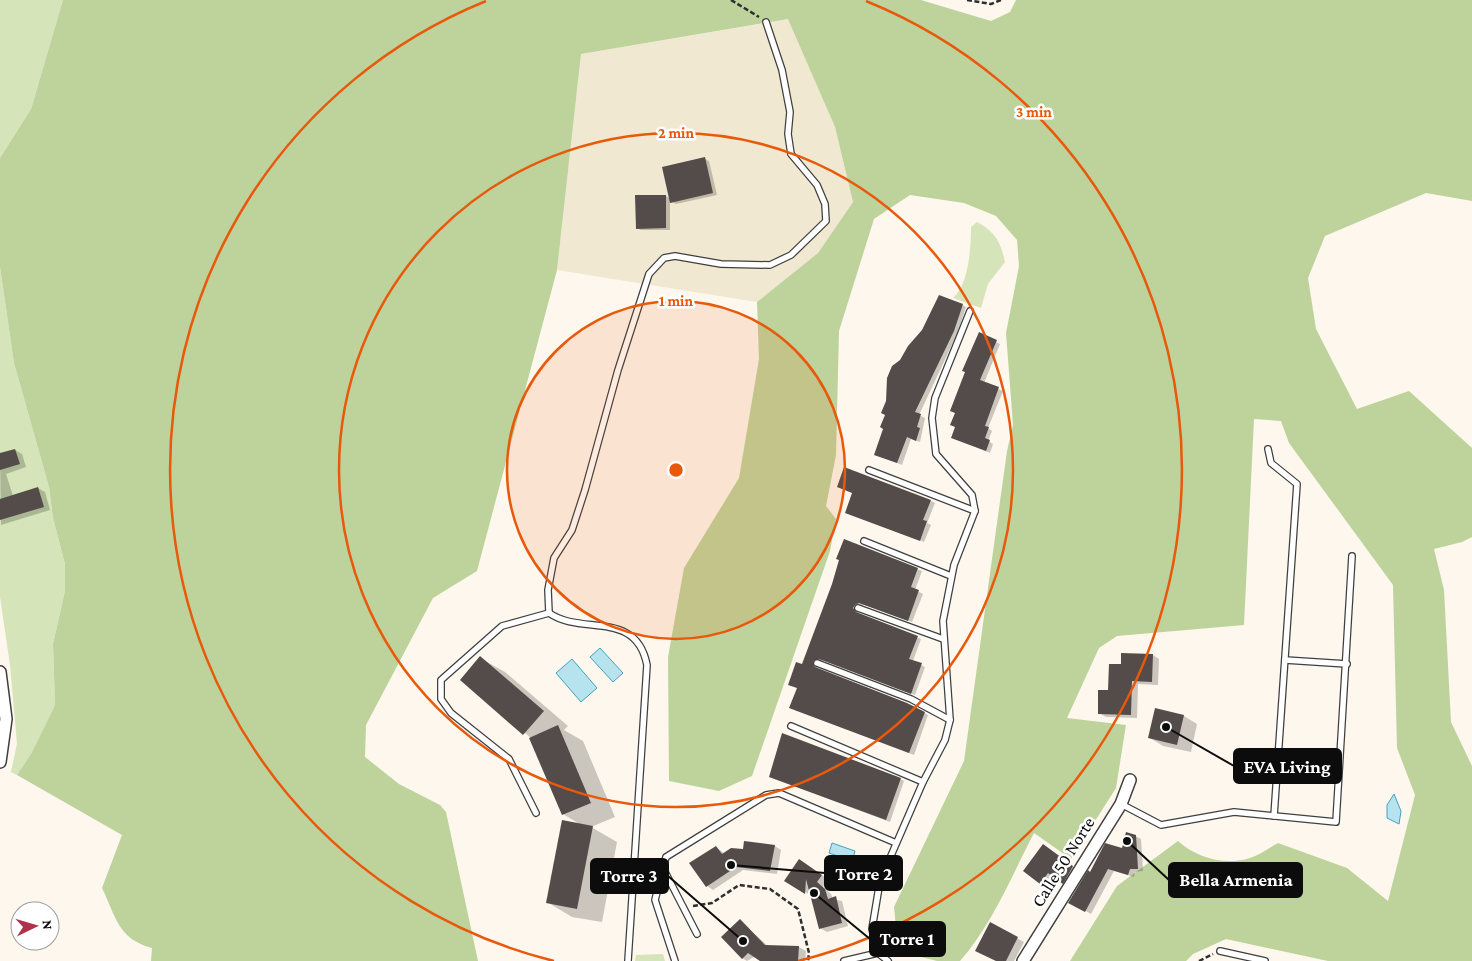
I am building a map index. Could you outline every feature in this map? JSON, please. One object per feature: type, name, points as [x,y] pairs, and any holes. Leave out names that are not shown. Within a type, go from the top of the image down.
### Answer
[{"type":"street","points":[[0,672],[6,719],[0,762]]},
{"type":"street","name":"Calle 50 Norte","points":[[1023,961],[1121,804],[1130,780]]},
{"type":"lane","points":[[549,613],[548,590],[554,558],[572,530],[618,370],[649,274],[664,258],[675,256],[721,264],[770,265],[790,255],[826,222],[825,204],[816,185],[791,154],[788,134],[790,112],[782,70],[766,22]]},
{"type":"lane","points":[[888,961],[878,953],[872,929],[880,881],[923,782],[945,740],[950,720],[943,621],[951,576],[975,511],[972,495],[936,454],[932,418],[935,398],[970,310]]},
{"type":"lane","points":[[1268,449],[1271,463],[1297,484],[1274,816]]},
{"type":"lane","points":[[870,470],[975,511]]},
{"type":"lane","points":[[864,541],[951,576]]},
{"type":"lane","points":[[1121,804],[1161,825],[1234,812],[1256,812],[1274,816],[1336,822],[1352,556]]},
{"type":"lane","points":[[858,608],[943,639]]},
{"type":"lane","points":[[536,813],[509,759],[451,713],[441,699],[441,680],[502,626],[549,613],[558,619],[613,626],[629,634],[645,652],[647,665],[628,961]]},
{"type":"lane","points":[[1285,660],[1347,664]]},
{"type":"lane","points":[[817,663],[911,699],[950,720]]},
{"type":"lane","points":[[792,726],[923,782]]},
{"type":"lane","points":[[675,961],[655,900],[666,857],[766,795],[779,794],[896,843]]},
{"type":"lane","points":[[663,868],[697,934]]},
{"type":"lane","points":[[1220,951],[1265,961]]},
{"type":"lane","points":[[844,961],[878,953]]},
{"type":"path","points":[[732,0],[766,22]]},
{"type":"path","points":[[967,0],[991,4],[1002,0]]},
{"type":"path","points":[[684,909],[699,904],[712,903],[739,884],[770,889],[798,908],[809,953],[808,961]]},
{"type":"path","points":[[1199,961],[1220,951]]},
{"type":"shaded area","points":[[789,19],[835,127],[853,202],[818,253],[757,302],[557,270],[581,54]]},
{"type":"green space","points":[[0,0],[63,0],[31,109],[0,158]]},
{"type":"green space","points":[[63,0],[921,0],[991,21],[1010,12],[1016,0],[1472,0],[1472,201],[1426,193],[1325,236],[1308,278],[1316,329],[1357,409],[1409,391],[1472,448],[1472,537],[1462,542],[1434,549],[1444,590],[1451,722],[1472,766],[1472,961],[1328,961],[1226,939],[1193,954],[1186,961],[1070,961],[1117,886],[1178,841],[1194,852],[1221,861],[1254,857],[1278,843],[1347,868],[1388,901],[1415,795],[1397,748],[1393,585],[1289,443],[1281,421],[1254,419],[1244,625],[1117,636],[1099,648],[1067,718],[1126,725],[1116,788],[1071,859],[1034,833],[992,916],[960,961],[937,961],[917,956],[897,937],[894,907],[964,761],[1007,451],[1013,425],[1006,333],[1019,266],[1017,240],[996,216],[964,203],[910,195],[874,219],[839,331],[836,455],[826,506],[836,519],[830,551],[752,776],[719,791],[669,781],[668,657],[684,568],[739,478],[759,359],[757,302],[818,253],[853,202],[835,127],[788,19],[581,54],[557,270],[477,571],[433,598],[366,725],[365,757],[399,784],[440,805],[446,812],[478,961],[151,961],[152,948],[132,939],[125,933],[115,917],[102,888],[122,835],[17,775],[32,752],[55,705],[53,644],[65,591],[65,564],[53,518],[49,487],[14,363],[0,267],[0,158],[31,109]]},
{"type":"green space","points":[[977,222],[996,238],[1005,262],[988,284],[981,308],[953,298],[963,284],[966,275],[970,254],[971,227]]},
{"type":"green space","points":[[0,267],[14,363],[49,487],[53,518],[65,564],[65,591],[53,644],[55,705],[32,752],[17,775],[11,772],[17,744],[10,665],[0,597]]},
{"type":"green space","points":[[663,954],[665,961],[635,961],[636,955]]},
{"type":"water","points":[[600,648],[623,673],[613,682],[590,657]]},
{"type":"water","points":[[572,659],[597,688],[581,702],[556,673]]},
{"type":"water","points":[[1394,794],[1401,811],[1399,824],[1387,818],[1387,805]]},
{"type":"water","points":[[832,843],[855,851],[852,861],[829,853]]},
{"type":"building","points":[[705,157],[713,193],[670,203],[662,167]]},
{"type":"building","points":[[635,195],[666,195],[666,228],[636,229]]},
{"type":"building","points":[[939,295],[963,304],[954,331],[915,412],[921,414],[917,427],[920,428],[916,441],[907,437],[897,463],[874,455],[883,429],[880,427],[885,415],[881,413],[886,401],[887,378],[892,366],[900,360],[908,346],[922,330]]},
{"type":"building","points":[[979,332],[997,340],[980,380],[999,387],[985,426],[989,427],[985,438],[990,440],[986,451],[951,438],[955,427],[950,425],[955,413],[950,411],[965,372],[962,371]]},
{"type":"building","points":[[15,449],[20,464],[0,470],[0,453]]},
{"type":"building","points":[[844,467],[931,500],[923,520],[927,521],[920,541],[845,513],[852,493],[837,487]]},
{"type":"building","points":[[38,487],[44,507],[0,520],[0,499]]},
{"type":"building","points":[[844,539],[918,568],[911,587],[919,590],[908,621],[859,603],[853,608],[856,612],[918,636],[909,659],[922,663],[911,694],[819,659],[814,660],[813,664],[815,667],[907,703],[925,712],[909,753],[789,708],[797,688],[788,685],[796,662],[802,664],[832,584],[839,560],[836,559]]},
{"type":"building","points":[[1121,653],[1153,654],[1152,682],[1132,681],[1131,715],[1098,714],[1098,690],[1108,690],[1109,664],[1121,664]]},
{"type":"building","points":[[480,656],[544,711],[523,735],[460,680]]},
{"type":"building","points":[[1155,708],[1184,715],[1177,745],[1148,738]]},
{"type":"building","points":[[558,725],[591,803],[562,815],[529,738]]},
{"type":"building","points":[[782,733],[901,778],[886,820],[769,777]]},
{"type":"building","points":[[562,820],[593,826],[577,909],[546,903]]},
{"type":"building","points":[[1126,832],[1136,835],[1138,869],[1130,869],[1128,875],[1108,869],[1085,912],[1068,903],[1088,870],[1090,872],[1105,843],[1122,848]]},
{"type":"building","points":[[744,841],[775,845],[770,871],[736,867],[706,887],[689,863],[716,846],[722,854],[731,848],[743,849]]},
{"type":"building","points":[[1043,844],[1073,866],[1063,884],[1048,873],[1040,884],[1023,871]]},
{"type":"building","points":[[799,859],[822,875],[817,882],[825,889],[828,899],[836,896],[842,923],[819,929],[806,879],[805,894],[784,881]]},
{"type":"building","points":[[740,919],[765,945],[799,946],[798,961],[760,961],[748,953],[742,959],[721,937]]},
{"type":"building","points":[[990,922],[1018,937],[1006,961],[996,961],[975,951]]},
{"type":"place","name":"EVA Living","points":[[1166,727]]},
{"type":"place","name":"Bella Armenia","points":[[1127,841]]},
{"type":"place","name":"Torre 2","points":[[731,865]]},
{"type":"place","name":"Torre 1","points":[[814,893]]},
{"type":"place","name":"Torre 3","points":[[743,941]]}]
